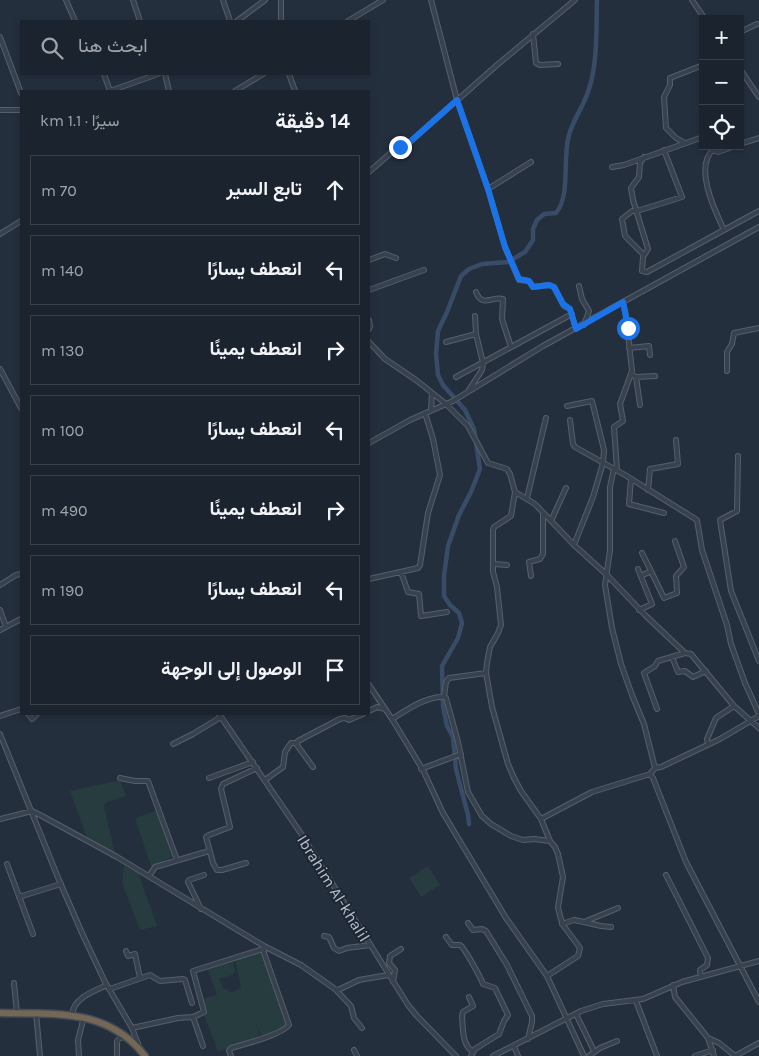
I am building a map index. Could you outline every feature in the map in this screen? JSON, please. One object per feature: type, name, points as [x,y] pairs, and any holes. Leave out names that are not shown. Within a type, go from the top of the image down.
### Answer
[{"type":"highway","points":[[0,1013],[36,1013],[84,1017],[102,1023],[125,1037],[143,1053]]},
{"type":"street","points":[[66,0],[75,20]]},
{"type":"street","points":[[133,0],[140,20]]},
{"type":"street","points":[[223,0],[230,20]]},
{"type":"street","points":[[239,20],[265,0]]},
{"type":"street","points":[[281,0],[281,20]]},
{"type":"street","points":[[350,20],[383,0]]},
{"type":"street","points":[[430,0],[457,100],[488,189],[505,247],[519,279],[529,281],[533,287],[552,285],[558,292],[563,304],[569,308],[576,329]]},
{"type":"street","points":[[370,171],[394,150],[411,141],[533,34],[575,0]]},
{"type":"street","points":[[692,0],[702,15]]},
{"type":"street","points":[[744,30],[757,24]]},
{"type":"street","points":[[533,34],[536,63],[558,64]]},
{"type":"street","points":[[0,37],[20,90]]},
{"type":"street","points":[[685,143],[676,138],[666,128],[664,97],[670,85],[670,78],[699,67]]},
{"type":"street","points":[[104,75],[110,90]]},
{"type":"street","points":[[113,90],[155,75]]},
{"type":"street","points":[[166,75],[169,90]]},
{"type":"street","points":[[237,90],[261,75]]},
{"type":"street","points":[[289,75],[295,90]]},
{"type":"street","points":[[744,75],[759,97]]},
{"type":"street","points":[[0,110],[20,110]]},
{"type":"street","points":[[612,167],[624,165],[699,138]]},
{"type":"street","points":[[744,143],[759,138]]},
{"type":"street","points":[[644,255],[625,236],[622,219],[632,211],[682,197],[664,150]]},
{"type":"street","points":[[712,150],[707,158],[705,174],[724,230]]},
{"type":"street","points":[[644,157],[640,163],[638,179],[632,186],[632,196],[648,248],[644,255],[642,271],[644,273],[759,210]]},
{"type":"street","points":[[488,189],[531,162]]},
{"type":"street","points":[[0,234],[20,222]]},
{"type":"street","points":[[370,442],[468,392],[543,346],[759,227]]},
{"type":"street","points":[[370,260],[385,254],[396,258]]},
{"type":"street","points":[[370,290],[424,270]]},
{"type":"street","points":[[578,286],[582,299],[589,311],[584,325]]},
{"type":"street","points":[[476,292],[482,300],[503,299],[502,319],[511,347]]},
{"type":"street","points":[[623,302],[631,374],[621,402],[623,422],[614,426],[615,469],[610,487],[610,550],[605,585],[615,640],[624,675],[644,724],[655,768]]},
{"type":"street","points":[[456,377],[572,314]]},
{"type":"street","points":[[468,392],[480,374],[482,363],[476,334],[476,316]]},
{"type":"street","points":[[727,372],[727,352],[732,344],[734,333],[759,328]]},
{"type":"street","points":[[446,342],[476,334]]},
{"type":"street","points":[[370,343],[385,359],[446,404],[468,426],[488,463],[509,471],[515,492],[511,516],[493,528],[494,579],[498,594],[501,624],[490,647],[486,673],[495,722],[508,764],[521,790],[541,819],[562,866],[562,886],[558,907],[562,924],[580,948],[578,956],[547,976]]},
{"type":"street","points":[[629,348],[649,346],[650,355]]},
{"type":"street","points":[[0,368],[20,404]]},
{"type":"street","points":[[631,374],[636,377],[656,376]]},
{"type":"street","points":[[636,377],[640,405]]},
{"type":"street","points":[[431,410],[432,393]]},
{"type":"street","points":[[567,406],[592,401],[602,441],[603,463],[574,545]]},
{"type":"street","points":[[370,579],[419,567],[428,513],[440,475],[433,439],[425,413]]},
{"type":"street","points":[[528,498],[546,418]]},
{"type":"street","points":[[541,819],[592,792],[650,774],[655,768],[708,745],[759,715],[745,684],[715,593],[702,550],[698,520],[574,446],[570,420]]},
{"type":"street","points":[[648,490],[650,469],[678,464],[676,440]]},
{"type":"street","points":[[738,456],[737,511],[720,520],[731,591],[759,661]]},
{"type":"street","points":[[631,479],[629,504],[664,514]]},
{"type":"street","points":[[551,521],[566,488]]},
{"type":"street","points":[[515,492],[528,498],[535,504],[574,545],[606,574],[639,610],[685,653]]},
{"type":"street","points":[[531,576],[529,562],[540,559],[543,554],[543,514]]},
{"type":"street","points":[[642,553],[664,598],[678,593],[676,576],[684,567],[676,541]]},
{"type":"street","points":[[494,564],[507,565]]},
{"type":"street","points":[[638,569],[652,604],[639,610]]},
{"type":"street","points":[[641,576],[651,571]]},
{"type":"street","points":[[401,572],[408,592],[419,594],[421,616],[447,612]]},
{"type":"street","points":[[0,585],[20,574]]},
{"type":"street","points":[[0,610],[6,627]]},
{"type":"street","points":[[0,630],[20,620]]},
{"type":"street","points":[[657,709],[644,673],[655,666],[657,662],[685,653],[691,654],[734,706],[759,728]]},
{"type":"street","points":[[672,657],[678,672],[685,671],[693,677],[706,671]]},
{"type":"street","points":[[486,673],[449,678],[446,682],[444,697],[446,698],[461,754],[468,792],[487,820],[504,832],[520,839],[550,842]]},
{"type":"street","points":[[370,686],[422,768],[443,812],[506,918],[547,976],[584,1056]]},
{"type":"street","points":[[392,719],[431,698],[444,697]]},
{"type":"street","points":[[370,710],[377,706],[385,709]]},
{"type":"street","points":[[708,745],[707,739],[716,718],[734,706]]},
{"type":"street","points":[[0,716],[20,710]]},
{"type":"street","points":[[172,744],[193,734],[220,715]]},
{"type":"street","name":"Ibrahim Al-khalil","points":[[220,715],[323,868],[388,975],[417,1016],[456,1056]]},
{"type":"street","points":[[265,780],[283,767],[285,752],[291,743],[297,742],[340,719],[346,718],[349,720],[361,715]]},
{"type":"street","points":[[0,734],[61,884],[108,987],[132,1028],[143,1053]]},
{"type":"street","points":[[297,742],[313,767]]},
{"type":"street","points":[[422,768],[461,754]]},
{"type":"street","points":[[210,778],[253,762]]},
{"type":"street","points":[[246,863],[219,871],[215,867],[209,851],[207,836],[230,828],[222,785],[257,768]]},
{"type":"street","points":[[650,774],[686,862],[759,1002]]},
{"type":"street","points":[[120,778],[135,782],[148,781],[177,860]]},
{"type":"street","points":[[0,819],[32,811],[98,846],[264,947],[301,965],[336,990],[351,1006],[354,1018],[362,1028]]},
{"type":"street","points":[[149,876],[154,867],[209,851]]},
{"type":"street","points":[[7,864],[33,934]]},
{"type":"street","points":[[666,875],[708,958],[707,965],[700,970],[701,977]]},
{"type":"street","points":[[201,909],[188,882],[204,876]]},
{"type":"street","points":[[19,897],[61,884]]},
{"type":"street","points":[[584,922],[618,908]]},
{"type":"street","points":[[562,924],[574,920],[611,927]]},
{"type":"street","points":[[468,923],[474,930],[482,929],[486,931],[515,980],[532,1019],[528,1039]]},
{"type":"street","points":[[324,936],[329,937],[334,948],[338,950],[370,945]]},
{"type":"street","points":[[446,936],[452,945],[459,945],[463,948],[483,984],[495,988],[508,1015],[499,1034],[472,1054],[464,1038],[462,1016],[463,1012],[473,1006],[469,996]]},
{"type":"street","points":[[132,1028],[178,1018],[193,1017],[204,1012],[193,971],[264,947]]},
{"type":"street","points":[[230,1056],[229,1051],[231,1048],[268,1036],[290,1025],[264,947]]},
{"type":"street","points":[[393,982],[395,970],[389,963],[390,956],[401,949]]},
{"type":"street","points":[[126,951],[128,956],[136,954],[140,978]]},
{"type":"street","points":[[493,1056],[576,1014],[603,1004],[636,1001],[673,985],[759,961]]},
{"type":"street","points":[[72,1015],[73,1007],[78,1002],[108,987],[150,975],[162,981],[185,980],[192,1003]]},
{"type":"street","points":[[336,990],[359,980],[388,975]]},
{"type":"street","points":[[14,983],[17,1013]]},
{"type":"street","points":[[673,985],[675,997],[708,1038],[714,1056]]},
{"type":"street","points":[[636,1001],[657,1056]]},
{"type":"street","points":[[36,1013],[40,1056]]},
{"type":"street","points":[[576,1014],[594,1051]]},
{"type":"street","points":[[79,1056],[78,1040],[84,1017]]},
{"type":"street","points":[[193,1017],[203,1046]]},
{"type":"street","points":[[117,1056],[117,1040],[125,1037]]},
{"type":"street","points":[[708,1038],[719,1043],[734,1055],[759,1043]]},
{"type":"street","points":[[589,1056],[594,1051],[617,1041]]},
{"type":"street","points":[[514,1046],[518,1056]]},
{"type":"street","points":[[354,1050],[357,1056]]},
{"type":"street","points":[[695,1056],[713,1050]]},
{"type":"green space","points":[[120,780],[126,796],[105,803],[104,807],[115,854],[87,838],[70,791]]},
{"type":"green space","points":[[158,810],[172,857],[151,866],[135,818]]},
{"type":"green space","points":[[124,866],[139,873],[157,926],[140,930],[122,883]]},
{"type":"green space","points":[[428,866],[440,885],[421,897],[409,878]]},
{"type":"green space","points":[[262,951],[288,1026],[262,1037],[255,1022],[260,1036],[218,1052],[204,1014],[203,999],[217,995],[207,968],[233,962],[235,972],[232,975],[219,979],[224,989],[227,989],[230,993],[241,988],[235,959]]},
{"type":"waterway","points":[[469,824],[456,769],[453,737],[447,726],[443,706],[442,666],[458,638],[462,623],[459,613],[444,596],[444,576],[448,546],[459,515],[480,469],[474,429],[465,410],[443,385],[438,375],[436,354],[438,331],[461,276],[469,269],[482,264],[508,262],[525,252],[533,240],[533,229],[537,220],[544,214],[556,213],[561,205],[565,187],[569,135],[588,92],[593,70],[596,47],[597,0]]},
{"type":"route","points":[[400,147],[411,141],[457,100],[488,189],[505,247],[519,279],[521,281],[529,281],[532,287],[552,285],[560,294],[564,306],[570,309],[576,329],[623,302],[628,328]]}]
